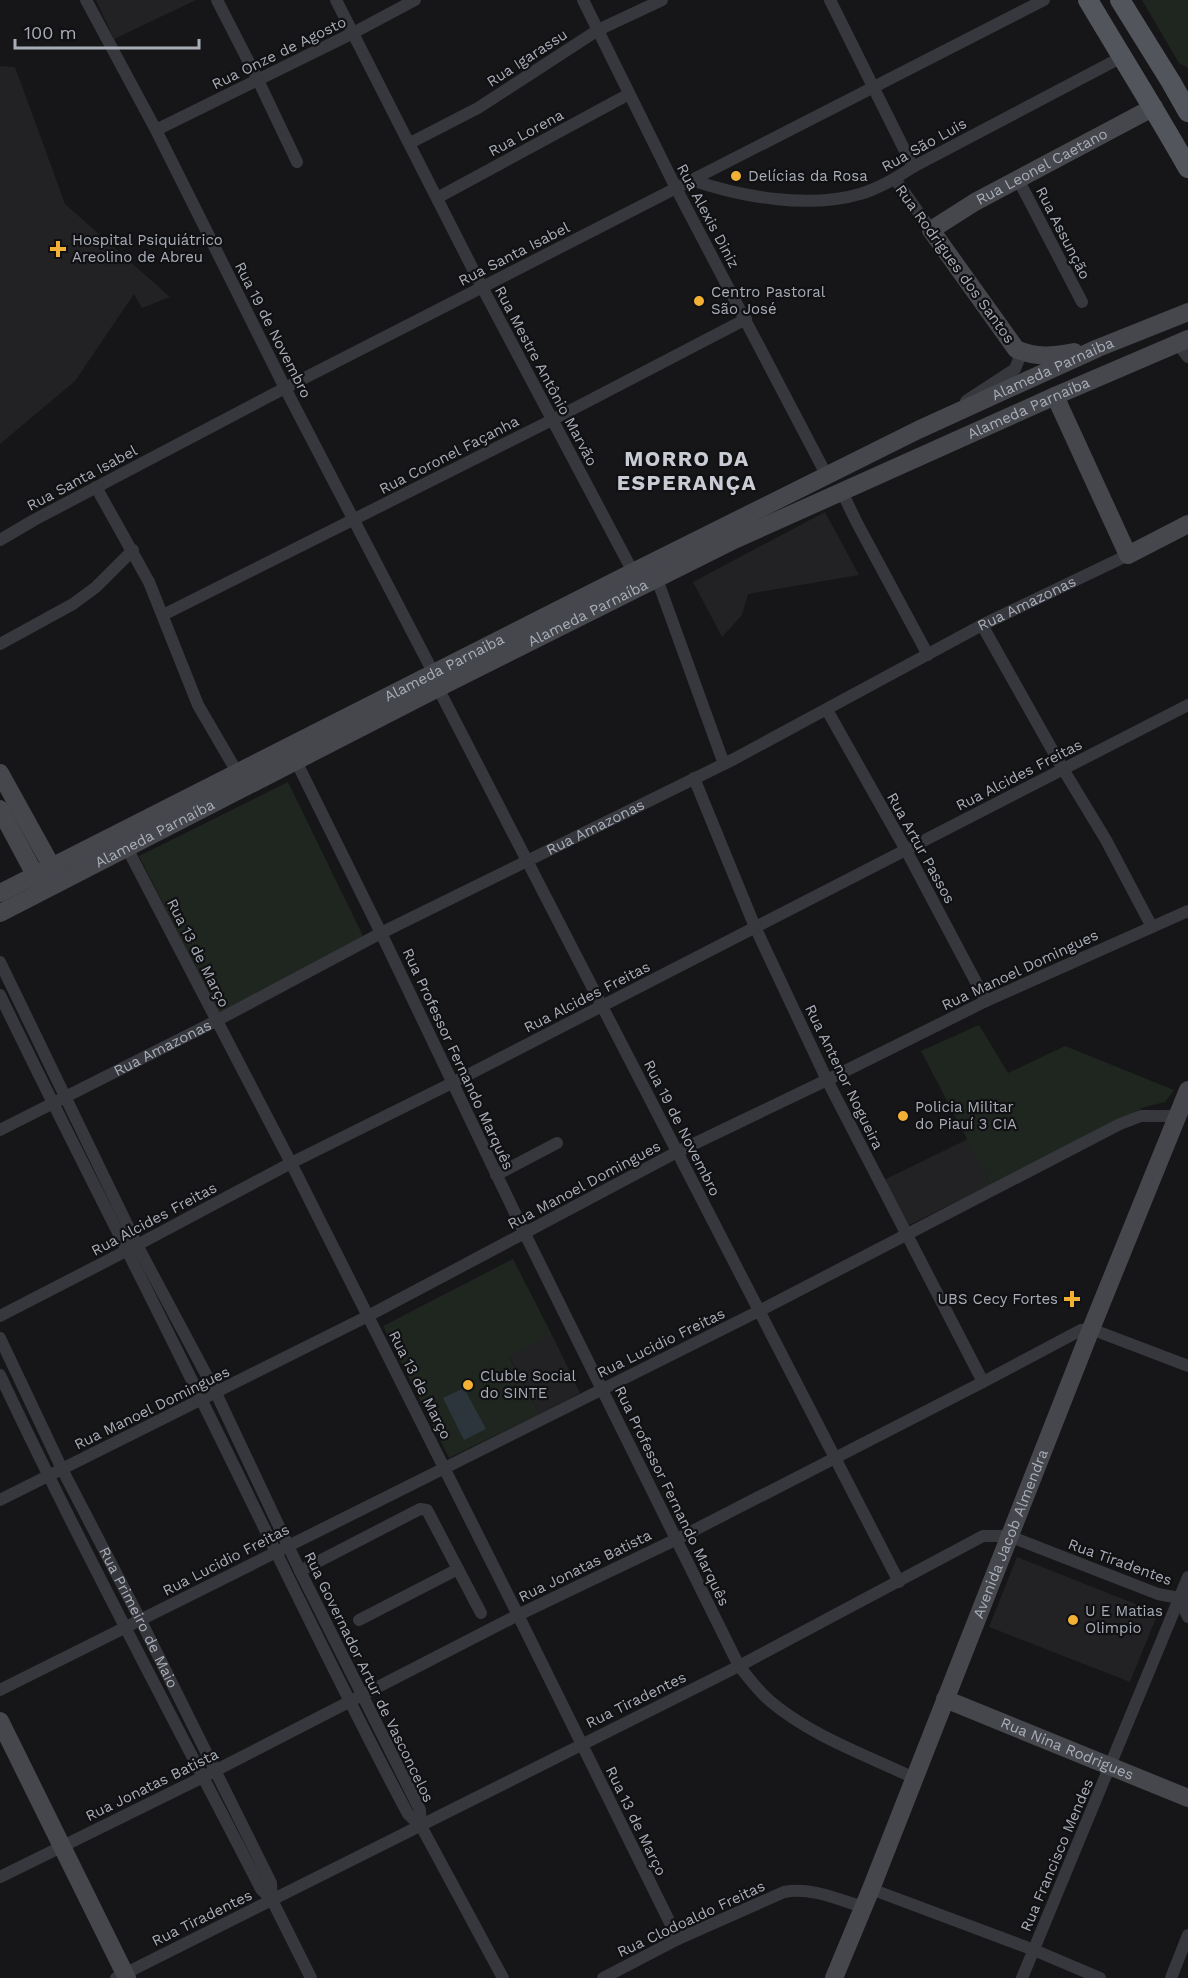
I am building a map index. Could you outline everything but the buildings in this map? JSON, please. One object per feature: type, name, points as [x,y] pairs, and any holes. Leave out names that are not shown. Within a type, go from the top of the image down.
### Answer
[{"type":"main road","points":[[1088,0],[1154,107],[1188,168]]},
{"type":"main road","points":[[1120,0],[1188,112]]},
{"type":"main road","name":"Rua Leonel Caetano","points":[[931,230],[1018,179],[1154,107]]},
{"type":"main road","name":"Rua Rodrigues dos Santos","points":[[931,230],[1016,349]]},
{"type":"main road","name":"Alameda Parnaiba","points":[[39,883],[237,772],[436,681],[633,572],[918,430],[1098,348],[1188,312]]},
{"type":"main road","name":"Alameda Parnaíba","points":[[56,875],[127,848],[296,761],[436,681],[657,579],[776,520],[1055,396],[1184,346]]},
{"type":"main road","points":[[1016,349],[1040,356],[1098,348]]},
{"type":"main road","points":[[1055,396],[1128,555]]},
{"type":"main road","name":"Rua Amazonas","points":[[1128,555],[1188,524]]},
{"type":"main road","points":[[0,773],[56,875]]},
{"type":"main road","points":[[0,808],[39,883]]},
{"type":"main road","points":[[0,893],[39,883]]},
{"type":"main road","points":[[0,913],[39,883]]},
{"type":"main road","name":"Avenida Jacob Almendra","points":[[834,1978],[1188,1090]]},
{"type":"main road","name":"Rua Nina Rodrigues","points":[[945,1699],[1188,1798]]},
{"type":"main road","points":[[0,1720],[123,1976]]},
{"type":"street","name":"Rua 19 de Novembro","points":[[86,0],[156,130],[527,861],[900,1582]]},
{"type":"street","points":[[216,0],[297,162]]},
{"type":"street","name":"Rua Mestre Antônio Marvão","points":[[336,0],[482,287],[633,572]]},
{"type":"street","name":"Rua Onze de Agosto","points":[[156,130],[415,0]]},
{"type":"street","name":"Rua Alexis Diniz","points":[[583,0],[676,188],[827,476]]},
{"type":"street","name":"Rua Igarassu","points":[[410,143],[478,108],[598,30],[663,0]]},
{"type":"street","name":"Rua Rodrigues dos Santos","points":[[830,0],[913,166]]},
{"type":"street","name":"Rua Santa Isabel","points":[[0,540],[285,388],[1044,0]]},
{"type":"street","name":"Rua São Luis","points":[[692,180],[708,186],[755,196],[789,200],[824,200],[858,194],[895,179],[913,166],[1122,57]]},
{"type":"street","name":"Rua Lorena","points":[[437,198],[629,94]]},
{"type":"street","name":"Rua Rodrigues dos Santos","points":[[895,179],[931,230]]},
{"type":"street","name":"Rua Assunção","points":[[1018,179],[1082,302]]},
{"type":"street","name":"Rua Coronel Façanha","points":[[163,615],[552,420],[746,319]]},
{"type":"street","name":"Alameda Parnaiba","points":[[918,430],[1015,369],[1019,359],[1016,349]]},
{"type":"street","points":[[96,487],[133,550],[163,615],[198,705],[237,772]]},
{"type":"street","points":[[842,492],[928,655]]},
{"type":"street","points":[[0,644],[57,615],[73,604],[96,587],[133,550]]},
{"type":"street","name":"Rua Amazonas","points":[[0,1130],[216,1021],[381,933],[724,764],[982,625],[1128,555]]},
{"type":"street","points":[[657,579],[724,764]]},
{"type":"street","points":[[982,625],[1106,840],[1152,927]]},
{"type":"street","name":"Rua Alcides Freitas","points":[[0,1316],[291,1163],[452,1083],[1188,705]]},
{"type":"street","name":"Rua Artur Passos","points":[[826,710],[906,850],[986,1001]]},
{"type":"street","name":"Rua Professor Fernando Marquês","points":[[296,761],[496,1175],[739,1666],[756,1687],[784,1712],[812,1729],[914,1778]]},
{"type":"street","name":"Rua Antenor Nogueira","points":[[694,778],[755,927],[827,1080],[983,1382]]},
{"type":"street","name":"Rua 13 de Março","points":[[127,848],[291,1163],[678,1940]]},
{"type":"street","name":"Rua Manoel Domingues","points":[[0,1500],[368,1316],[677,1152],[986,1001],[1188,911]]},
{"type":"street","name":"Rua Governador Artur de Vasconcelos","points":[[0,962],[65,1098],[202,1401],[349,1702],[408,1814],[421,1826],[503,1978]]},
{"type":"street","name":"Rua Governador Artur de Vasconcelos","points":[[0,995],[53,1105],[216,1394],[300,1571],[420,1810],[421,1826]]},
{"type":"street","name":"Rua Lucidio Freitas","points":[[0,1690],[759,1311],[1120,1124],[1141,1116],[1177,1116]]},
{"type":"street","points":[[496,1175],[557,1143]]},
{"type":"street","points":[[1091,1329],[1188,1366]]},
{"type":"street","name":"Rua Jonatas Batista","points":[[0,1877],[208,1774],[518,1615],[677,1539],[1081,1330],[1091,1329]]},
{"type":"street","name":"Rua Primeiro de Maio","points":[[0,1338],[62,1469],[141,1621],[261,1889],[272,1900],[311,1978]]},
{"type":"street","name":"Rua Primeiro de Maio","points":[[0,1375],[100,1578],[208,1774]]},
{"type":"street","points":[[300,1571],[423,1509],[427,1510],[481,1613]]},
{"type":"street","name":"Rua Tiradentes","points":[[123,1976],[739,1666],[983,1536],[1009,1536],[1158,1594],[1183,1597]]},
{"type":"street","points":[[358,1620],[458,1569]]},
{"type":"street","points":[[100,1578],[114,1570]]},
{"type":"street","name":"Rua Francisco Mendes","points":[[1022,1978],[1183,1597],[1188,1576]]},
{"type":"street","points":[[1183,1597],[1188,1617]]},
{"type":"street","points":[[871,1888],[1034,1950],[1100,1978]]},
{"type":"street","name":"Rua Clodoaldo Freitas","points":[[603,1978],[678,1940],[768,1898],[789,1891],[811,1891],[862,1907]]},
{"type":"street","points":[[1171,1978],[1188,1935]]},
{"type":"shaded area","points":[[96,0],[196,0],[114,39]]},
{"type":"shaded area","points":[[1142,0],[1188,0],[1188,68],[1179,63]]},
{"type":"shaded area","name":"Hospital Psiquiátrico Areolino de Abreu","points":[[0,66],[15,67],[65,204],[170,297],[142,308],[134,294],[75,381],[0,444]]},
{"type":"shaded area","points":[[825,512],[859,575],[748,594],[742,615],[722,637],[693,582]]},
{"type":"shaded area","points":[[288,782],[363,936],[219,1014],[139,856]]},
{"type":"shaded area","points":[[979,1025],[1008,1073],[1065,1046],[1174,1090],[1165,1102],[1145,1107],[991,1185],[921,1051]]},
{"type":"shaded area","points":[[968,1139],[991,1185],[907,1226],[884,1180]]},
{"type":"shaded area","name":"Cluble Social do SINTE","points":[[513,1259],[552,1335],[509,1357],[539,1414],[449,1458],[383,1326]]},
{"type":"shaded area","points":[[552,1335],[580,1393],[539,1414],[509,1356]]},
{"type":"shaded area","points":[[464,1388],[486,1429],[464,1440],[443,1398]]},
{"type":"shaded area","name":"U E Matias Olimpio","points":[[1017,1557],[1158,1613],[1130,1682],[989,1627]]},
{"type":"place","name":"Delícias da Rosa","points":[[736,176]]},
{"type":"place","name":"Hospital Psiquiátrico Areolino de Abreu","points":[[58,249]]},
{"type":"place","name":"Centro Pastoral São José","points":[[699,301]]},
{"type":"place","name":"Policia Militar do Piauí 3 CIA","points":[[903,1116]]},
{"type":"place","name":"UBS Cecy Fortes","points":[[1072,1299]]},
{"type":"place","name":"Cluble Social do SINTE","points":[[468,1385]]},
{"type":"place","name":"U E Matias Olimpio","points":[[1073,1620]]},
{"type":"district","name":"MORRO DA ESPERANÇA","points":[[687,471]]}]
